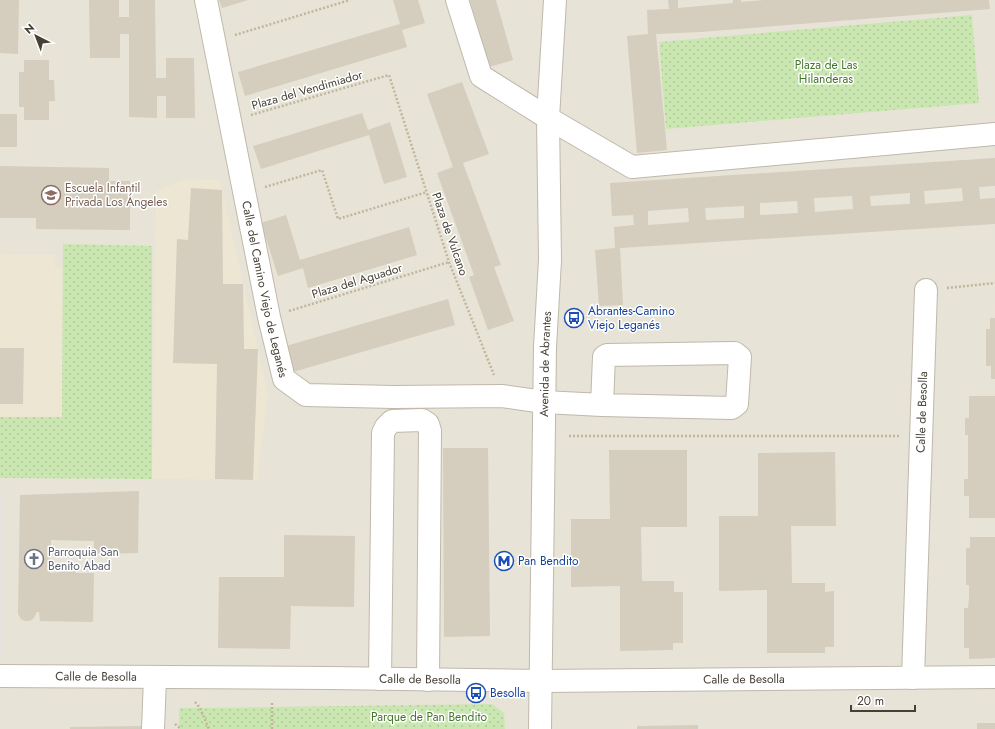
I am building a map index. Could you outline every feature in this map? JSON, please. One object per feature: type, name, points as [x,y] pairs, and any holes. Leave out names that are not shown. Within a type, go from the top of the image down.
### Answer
[{"type":"street","name":"Calle del Camino Viejo de Leganés","points":[[206,0],[269,317],[284,378],[306,395],[393,397],[502,396],[544,402],[602,405],[732,408],[737,404],[740,357],[735,353],[607,354],[604,358],[602,405]]},
{"type":"street","points":[[457,0],[481,76],[548,118],[632,167],[995,134]]},
{"type":"street","name":"Avenida de Abrantes","points":[[540,729],[544,402],[550,260],[548,118],[555,0]]},
{"type":"street","name":"Calle de Besolla","points":[[913,678],[926,290]]},
{"type":"street","points":[[380,679],[383,433],[392,421],[422,420],[428,424],[430,431],[428,680]]},
{"type":"street","name":"Calle de Besolla","points":[[0,676],[541,681],[995,678]]},
{"type":"street","points":[[153,729],[155,678]]},
{"type":"path","points":[[214,41],[350,0]]},
{"type":"path","name":"Plaza del Vendimiador","points":[[230,121],[389,75]]},
{"type":"path","name":"Plaza de Vulcano","points":[[389,75],[449,262],[502,396]]},
{"type":"path","points":[[244,193],[322,170],[338,219],[427,192]]},
{"type":"path","name":"Plaza del Aguador","points":[[269,317],[449,262]]},
{"type":"path","points":[[926,290],[995,283]]},
{"type":"path","points":[[569,436],[903,436]]},
{"type":"path","points":[[272,701],[272,729]]},
{"type":"path","points":[[195,702],[200,708],[209,729]]},
{"type":"shaded area","points":[[0,0],[995,0],[995,729],[0,729]]},
{"type":"shaded area","points":[[185,179],[220,180],[268,394],[257,480],[152,479],[156,191]]},
{"type":"shaded area","points":[[0,254],[56,255],[55,268],[63,268],[62,418],[0,417]]},
{"type":"shaded area","points":[[0,489],[2,653],[0,654]]},
{"type":"green space","name":"Plaza de Las Hilanderas","points":[[972,15],[979,103],[666,129],[659,42]]},
{"type":"green space","points":[[63,244],[152,246],[152,479],[0,478],[0,417],[62,417]]},
{"type":"green space","name":"Parque de Pan Bendito","points":[[492,704],[504,713],[505,729],[179,729],[179,708]]},
{"type":"building","points":[[0,0],[19,0],[18,54],[0,53]]},
{"type":"building","points":[[89,0],[119,0],[119,17],[129,17],[129,0],[155,0],[156,78],[166,78],[166,58],[194,58],[195,118],[166,118],[166,96],[157,96],[157,118],[129,117],[129,34],[120,34],[120,58],[90,58]]},
{"type":"building","points":[[219,0],[248,0],[222,8]]},
{"type":"building","points":[[393,0],[418,0],[425,23],[402,30],[407,47],[245,96],[238,72],[400,24]]},
{"type":"building","points":[[470,0],[496,0],[513,60],[489,67]]},
{"type":"building","points":[[668,0],[678,0],[678,8],[733,3],[733,0],[741,0],[741,2],[764,0],[989,0],[990,9],[700,32],[656,34],[667,150],[637,153],[627,36],[648,34],[647,10],[669,9]]},
{"type":"building","points":[[24,60],[49,60],[49,80],[54,80],[55,101],[49,101],[49,120],[24,120],[24,107],[19,107],[19,72],[24,72]]},
{"type":"building","points":[[462,82],[489,154],[463,163],[501,265],[494,267],[514,321],[488,330],[469,277],[474,275],[437,173],[453,167],[427,94]]},
{"type":"building","points":[[362,113],[368,130],[390,122],[407,177],[384,184],[369,135],[261,169],[253,146]]},
{"type":"building","points":[[0,114],[17,114],[17,147],[0,147]]},
{"type":"building","points":[[995,158],[995,186],[979,187],[980,199],[995,198],[995,224],[620,248],[623,305],[599,306],[595,250],[615,248],[614,227],[634,225],[633,215],[612,216],[610,183]],"holes":[[[962,188],[963,201],[925,204],[924,191]],[[910,193],[910,204],[871,206],[870,196]],[[852,196],[853,209],[815,212],[814,198]],[[797,201],[798,213],[760,215],[760,203]],[[744,206],[744,218],[706,220],[705,208]],[[688,208],[689,222],[648,225],[648,211]]]},
{"type":"building","points":[[0,166],[109,168],[109,181],[130,181],[130,230],[36,229],[36,218],[0,218]]},
{"type":"building","points":[[191,188],[222,190],[223,284],[243,284],[244,349],[258,349],[253,480],[215,479],[217,364],[173,363],[177,239],[188,240]]},
{"type":"building","points":[[286,215],[300,260],[409,227],[417,255],[308,288],[303,268],[278,276],[261,223]]},
{"type":"building","points":[[448,299],[455,325],[293,372],[286,346]]},
{"type":"building","points":[[990,318],[995,318],[995,379],[991,379],[991,366],[986,366],[986,329],[990,329]]},
{"type":"building","points":[[0,348],[24,348],[23,404],[0,404]]},
{"type":"building","points":[[969,396],[995,396],[995,518],[969,518],[969,496],[964,496],[964,479],[968,479],[968,435],[965,435],[965,418],[969,418]]},
{"type":"building","points":[[443,448],[488,448],[490,636],[444,637]]},
{"type":"building","points":[[609,450],[687,450],[687,527],[641,527],[642,581],[674,581],[674,592],[683,592],[683,643],[673,643],[673,650],[620,651],[620,586],[571,587],[571,519],[610,519]]},
{"type":"building","points":[[835,452],[836,526],[791,526],[792,583],[825,583],[825,592],[834,591],[834,647],[825,647],[825,653],[767,653],[767,590],[719,591],[719,516],[758,516],[758,453]]},
{"type":"building","name":"Parroquia San Benito Abad","points":[[139,491],[138,553],[94,554],[94,541],[51,540],[50,573],[61,572],[63,566],[69,564],[76,573],[94,573],[93,622],[40,621],[39,612],[37,612],[32,620],[25,621],[21,619],[18,614],[20,495]]},
{"type":"building","points":[[284,535],[355,536],[354,607],[291,606],[290,649],[218,648],[219,577],[284,577]]},
{"type":"building","points":[[970,537],[995,537],[995,658],[969,659],[969,648],[964,648],[964,608],[968,608],[969,598],[969,585],[966,585],[966,548],[970,548]]},
{"type":"building","points":[[977,723],[995,723],[995,729],[977,729]]},
{"type":"building","points":[[698,725],[698,729],[637,729],[637,726]]},
{"type":"building","points":[[143,726],[143,729],[70,729],[70,727]]},
{"type":"place","name":"Escuela Infantil Privada Los Ángeles","points":[[51,195]]},
{"type":"place","name":"Abrantes-Camino Viejo Leganés","points":[[574,318]]},
{"type":"place","name":"Parroquia San Benito Abad","points":[[34,559]]},
{"type":"place","name":"Pan Bendito","points":[[504,561]]},
{"type":"place","name":"Besolla","points":[[476,693]]}]
